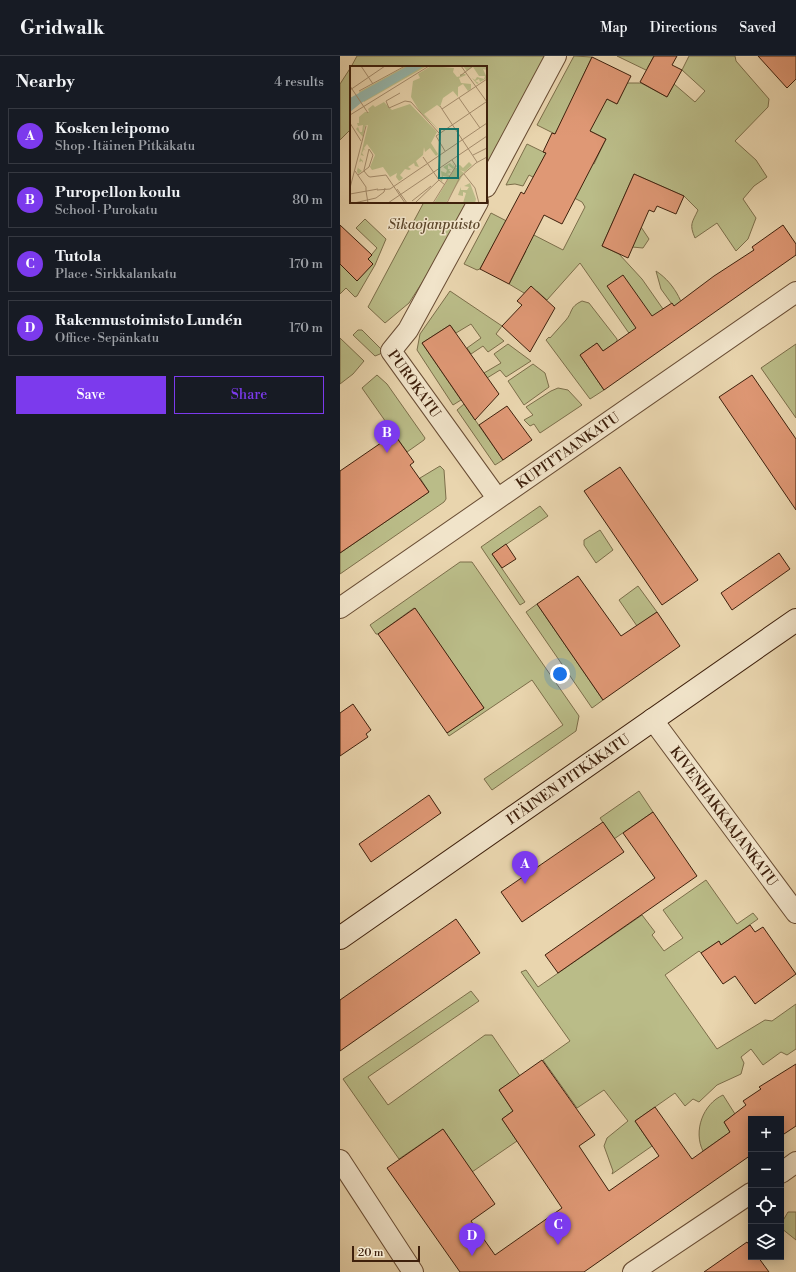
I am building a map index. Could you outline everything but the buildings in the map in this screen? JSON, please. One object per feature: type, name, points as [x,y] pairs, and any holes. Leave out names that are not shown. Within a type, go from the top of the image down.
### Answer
[{"type":"main road","name":"ITÄINEN PITKÄKATU","points":[[340,938],[796,620]]},
{"type":"street","points":[[487,185],[556,56]]},
{"type":"street","name":"PUROKATU","points":[[477,203],[408,330],[391,351],[497,498]]},
{"type":"street","name":"KUPITTAANKATU","points":[[340,608],[796,292]]},
{"type":"street","name":"KIVENHAKKAAJANKATU","points":[[652,719],[796,913]]},
{"type":"street","points":[[340,1160],[413,1272]]},
{"type":"street","points":[[784,1170],[796,1162]]},
{"type":"street","points":[[633,1272],[748,1195]]},
{"type":"green space","points":[[357,56],[545,56],[487,166],[487,66],[352,66]]},
{"type":"green space","points":[[574,56],[592,57],[576,91],[604,104],[607,99],[617,104],[627,83],[641,83],[667,97],[674,84],[695,102],[705,91],[682,70],[689,56],[735,56],[736,61],[769,99],[768,107],[735,141],[756,160],[767,177],[754,186],[743,199],[756,218],[748,239],[736,251],[717,223],[695,238],[692,230],[692,224],[698,210],[684,196],[634,174],[602,246],[619,254],[642,279],[663,309],[647,359],[580,263],[547,300],[537,291],[531,298],[509,284],[526,251],[498,236],[480,269],[477,270],[464,264],[491,213],[563,250],[585,207],[582,202],[529,175],[523,186],[515,184],[506,185],[527,144],[570,165],[575,155],[594,164],[606,139],[564,118],[555,134],[537,125]]},
{"type":"green space","points":[[617,56],[654,56],[648,67],[648,71]]},
{"type":"green space","points":[[350,69],[350,130],[340,140],[340,84]]},
{"type":"green space","name":"Sikaojanpuisto","points":[[423,203],[466,203],[425,278],[409,303],[385,323],[368,307]]},
{"type":"green space","points":[[365,219],[386,239],[375,265],[357,296],[355,297],[346,288],[340,294],[340,264],[357,280],[373,264],[368,259],[377,248],[356,228]]},
{"type":"green space","points":[[641,227],[649,239],[643,248],[632,247]]},
{"type":"green space","points":[[656,271],[669,283],[679,297],[690,329],[661,289]]},
{"type":"green space","points":[[450,291],[502,326],[496,334],[504,341],[488,352],[483,346],[471,354],[467,348],[481,338],[471,324],[456,333],[450,325],[422,343],[461,400],[453,405],[417,350],[420,334]]},
{"type":"green space","points":[[582,301],[589,303],[617,339],[617,342],[603,351],[597,343],[580,355],[604,390],[590,399],[546,340],[549,337],[550,338],[566,320],[575,305]]},
{"type":"green space","points":[[358,330],[362,330],[383,351],[375,356],[353,335]]},
{"type":"green space","points":[[340,338],[364,361],[353,374],[340,384]]},
{"type":"green space","points":[[508,344],[531,361],[506,377],[500,370],[487,378],[484,373],[501,363],[494,354]]},
{"type":"green space","points":[[796,344],[796,418],[761,368]]},
{"type":"green space","points":[[533,364],[545,373],[549,387],[524,405],[508,381]]},
{"type":"green space","points":[[377,375],[387,384],[425,438],[407,452],[362,388]]},
{"type":"green space","points":[[558,388],[568,390],[582,405],[540,433],[534,424],[530,426],[524,420],[533,415],[526,407]]},
{"type":"green space","points":[[464,404],[503,460],[495,465],[457,410]]},
{"type":"green space","points":[[440,466],[444,470],[446,499],[444,502],[340,574],[340,553],[429,492],[420,478]]},
{"type":"green space","points":[[540,506],[548,516],[492,554],[525,602],[520,605],[481,547]]},
{"type":"green space","points":[[600,530],[613,550],[596,563],[584,545],[584,540]]},
{"type":"green space","points":[[460,562],[472,562],[579,716],[576,731],[492,790],[484,779],[563,725],[532,680],[449,736],[447,733],[484,708],[414,608],[378,634],[376,634],[370,625]]},
{"type":"green space","points":[[638,586],[657,612],[637,626],[619,600]]},
{"type":"green space","points":[[537,604],[603,700],[592,708],[526,612]]},
{"type":"green space","points":[[639,791],[653,812],[614,839],[600,818]]},
{"type":"green space","points":[[706,880],[737,924],[753,913],[758,919],[721,945],[719,941],[701,953],[699,951],[665,975],[717,1049],[765,1020],[772,1021],[796,1004],[796,1049],[787,1055],[781,1052],[763,1065],[751,1049],[741,1057],[744,1063],[741,1074],[717,1085],[699,1102],[693,1099],[685,1106],[675,1093],[635,1121],[652,1146],[612,1174],[613,1171],[604,1146],[607,1138],[628,1121],[604,1090],[577,1108],[543,1060],[570,1041],[521,972],[526,970],[538,987],[642,915],[655,932],[652,935],[664,951],[683,938],[663,910]]},
{"type":"green space","points":[[471,991],[479,1001],[368,1077],[388,1105],[485,1035],[492,1035],[520,1076],[499,1090],[513,1111],[502,1119],[517,1141],[472,1172],[443,1129],[399,1159],[343,1079]]},
{"type":"green space","points":[[723,1095],[735,1114],[724,1122],[730,1132],[703,1151],[699,1135],[702,1119],[705,1111],[710,1105]]},
{"type":"green space","points":[[788,1212],[796,1212],[796,1240],[784,1230],[784,1219]]},
{"type":"place","name":"Puropellon koulu","points":[[387,453]]},
{"type":"place","name":"Kosken leipomo","points":[[525,884]]},
{"type":"place","name":"Tutola","points":[[558,1245]]},
{"type":"place","name":"Rakennustoimisto Lundén","points":[[472,1256]]}]
